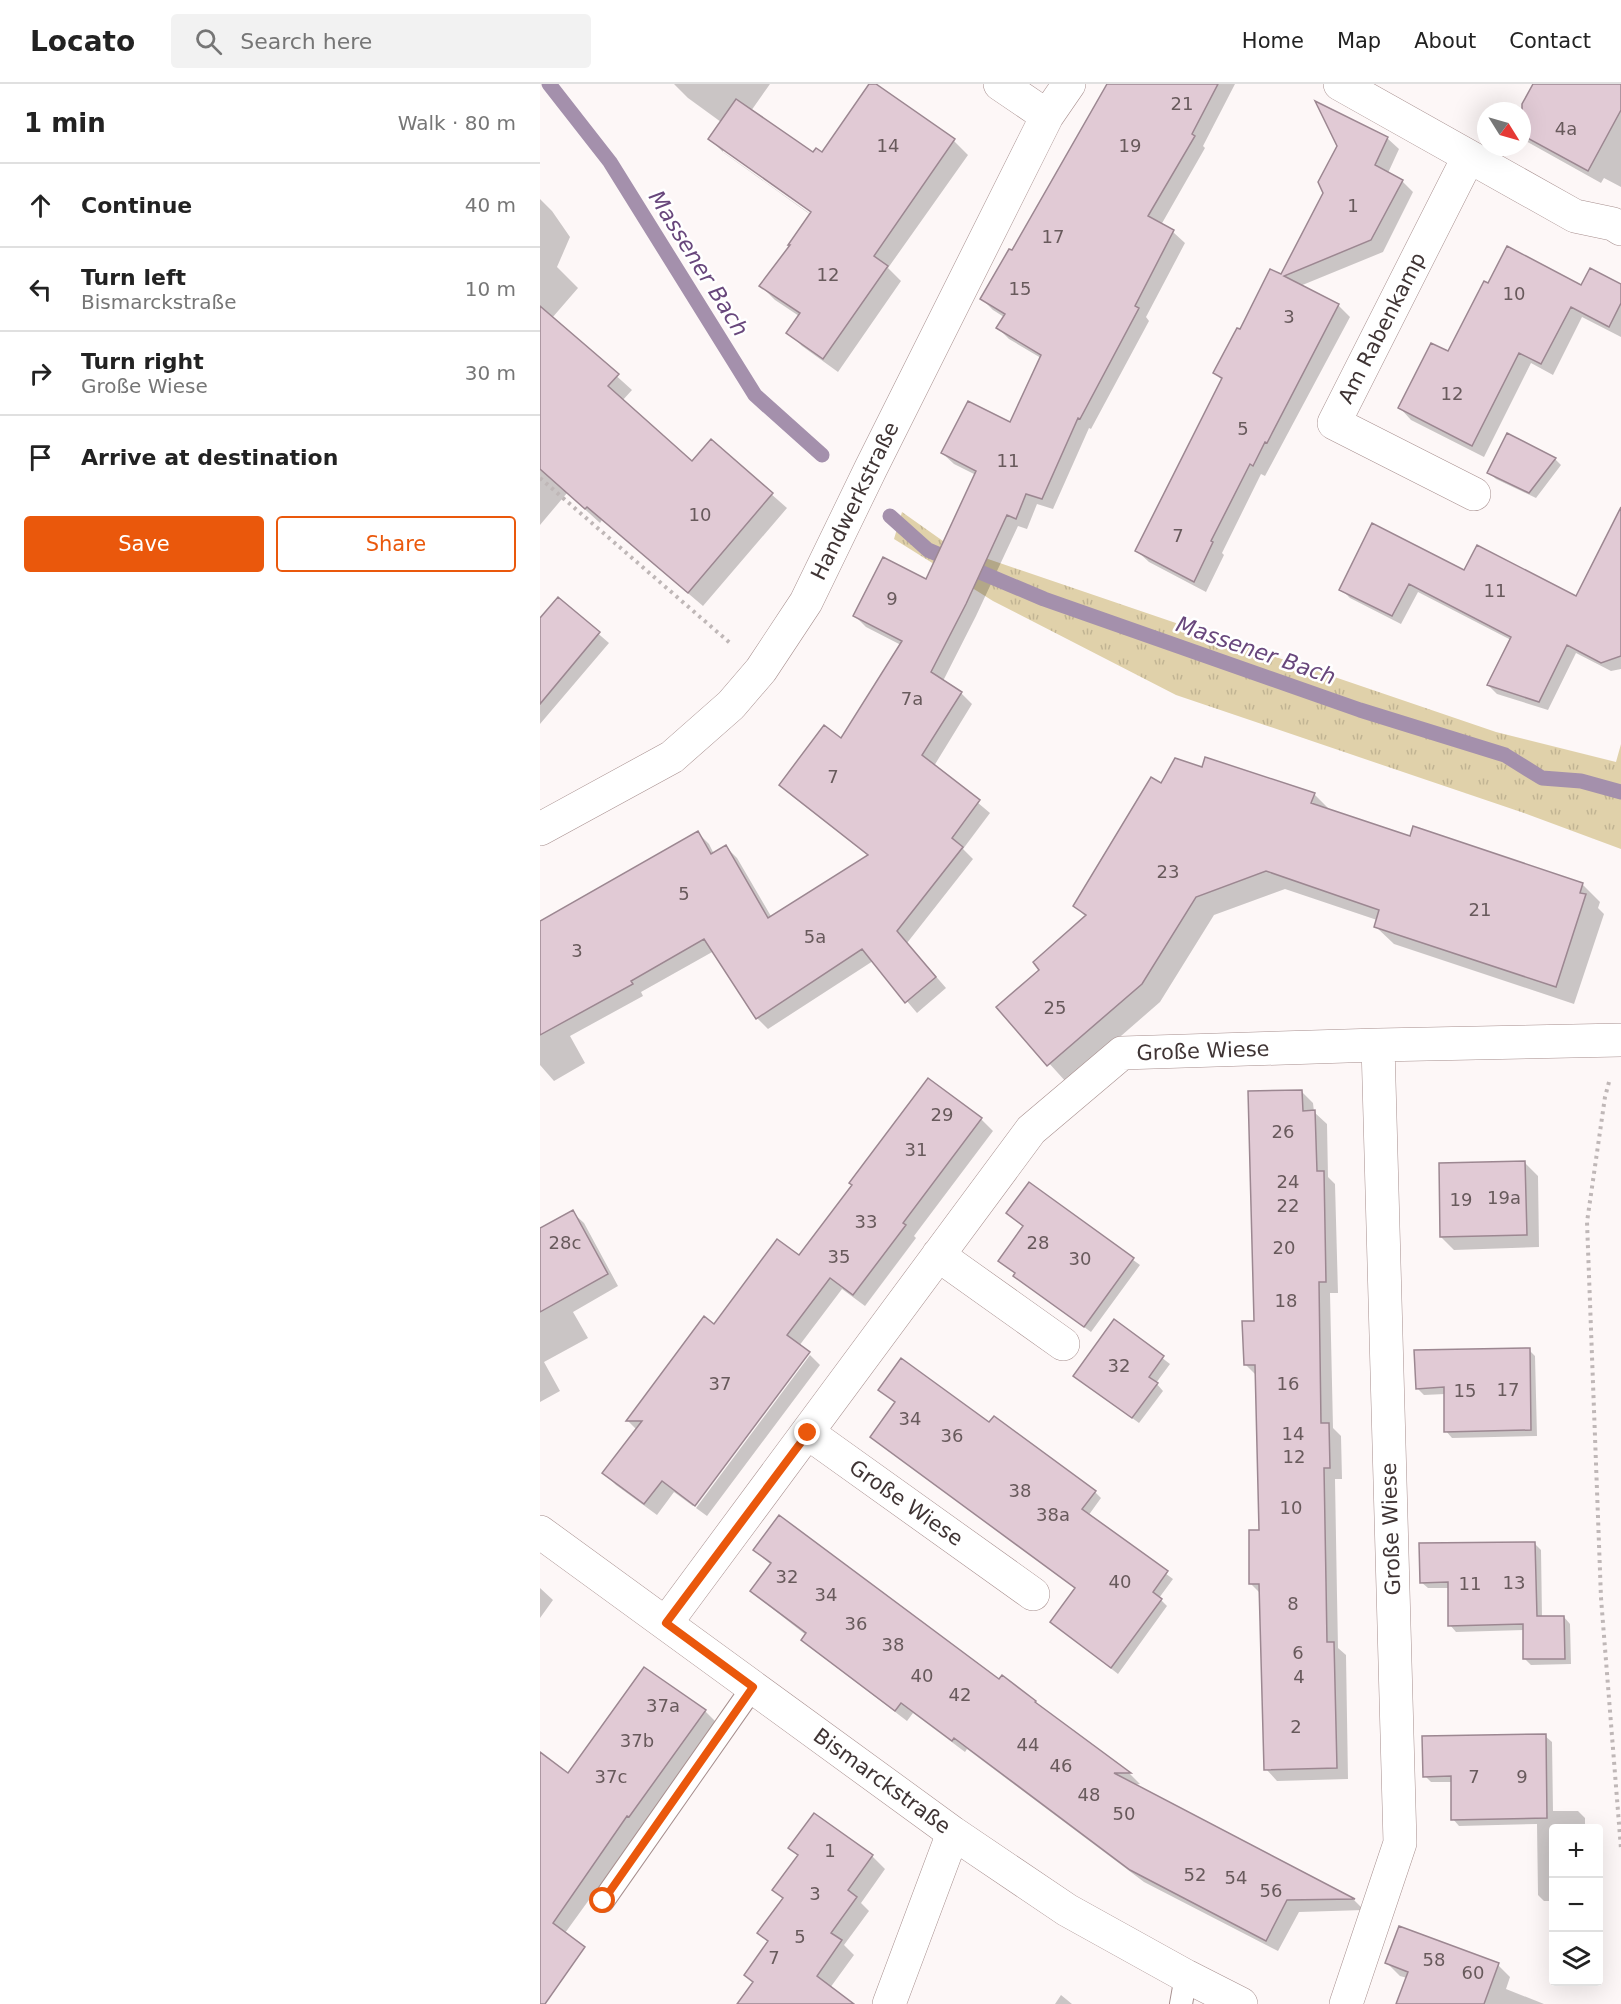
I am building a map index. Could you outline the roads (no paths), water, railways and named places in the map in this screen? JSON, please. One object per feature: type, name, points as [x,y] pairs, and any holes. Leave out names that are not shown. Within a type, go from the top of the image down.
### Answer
[{"type":"street","points":[[1000,84],[1047,116]]},
{"type":"street","name":"Handwerkstraße","points":[[540,829],[672,757],[731,705],[761,670],[806,602],[1047,116],[1069,84]]},
{"type":"street","points":[[1340,84],[1468,158],[1575,216],[1612,224],[1621,229]]},
{"type":"street","name":"Am Rabenkamp","points":[[1468,158],[1334,423],[1474,494]]},
{"type":"street","name":"Große Wiese","points":[[666,1623],[1031,1130],[1122,1053],[1621,1040]]},
{"type":"street","name":"Große Wiese","points":[[1346,2004],[1400,1843],[1378,1046]]},
{"type":"street","points":[[938,1255],[1063,1344]]},
{"type":"street","name":"Große Wiese","points":[[808,1433],[1033,1594]]},
{"type":"street","name":"Bismarckstraße","points":[[540,1532],[953,1833],[1184,1990],[1241,2004]]},
{"type":"street","points":[[889,2004],[953,1833]]},
{"type":"lane","points":[[603,1901],[753,1687]]},
{"type":"waterway","name":"Massener Bach","points":[[549,84],[610,162],[755,395],[822,455]]},
{"type":"waterway","name":"Massener Bach","points":[[890,516],[928,550],[1044,599],[1360,710],[1505,755],[1542,778],[1581,781],[1621,792]]}]
